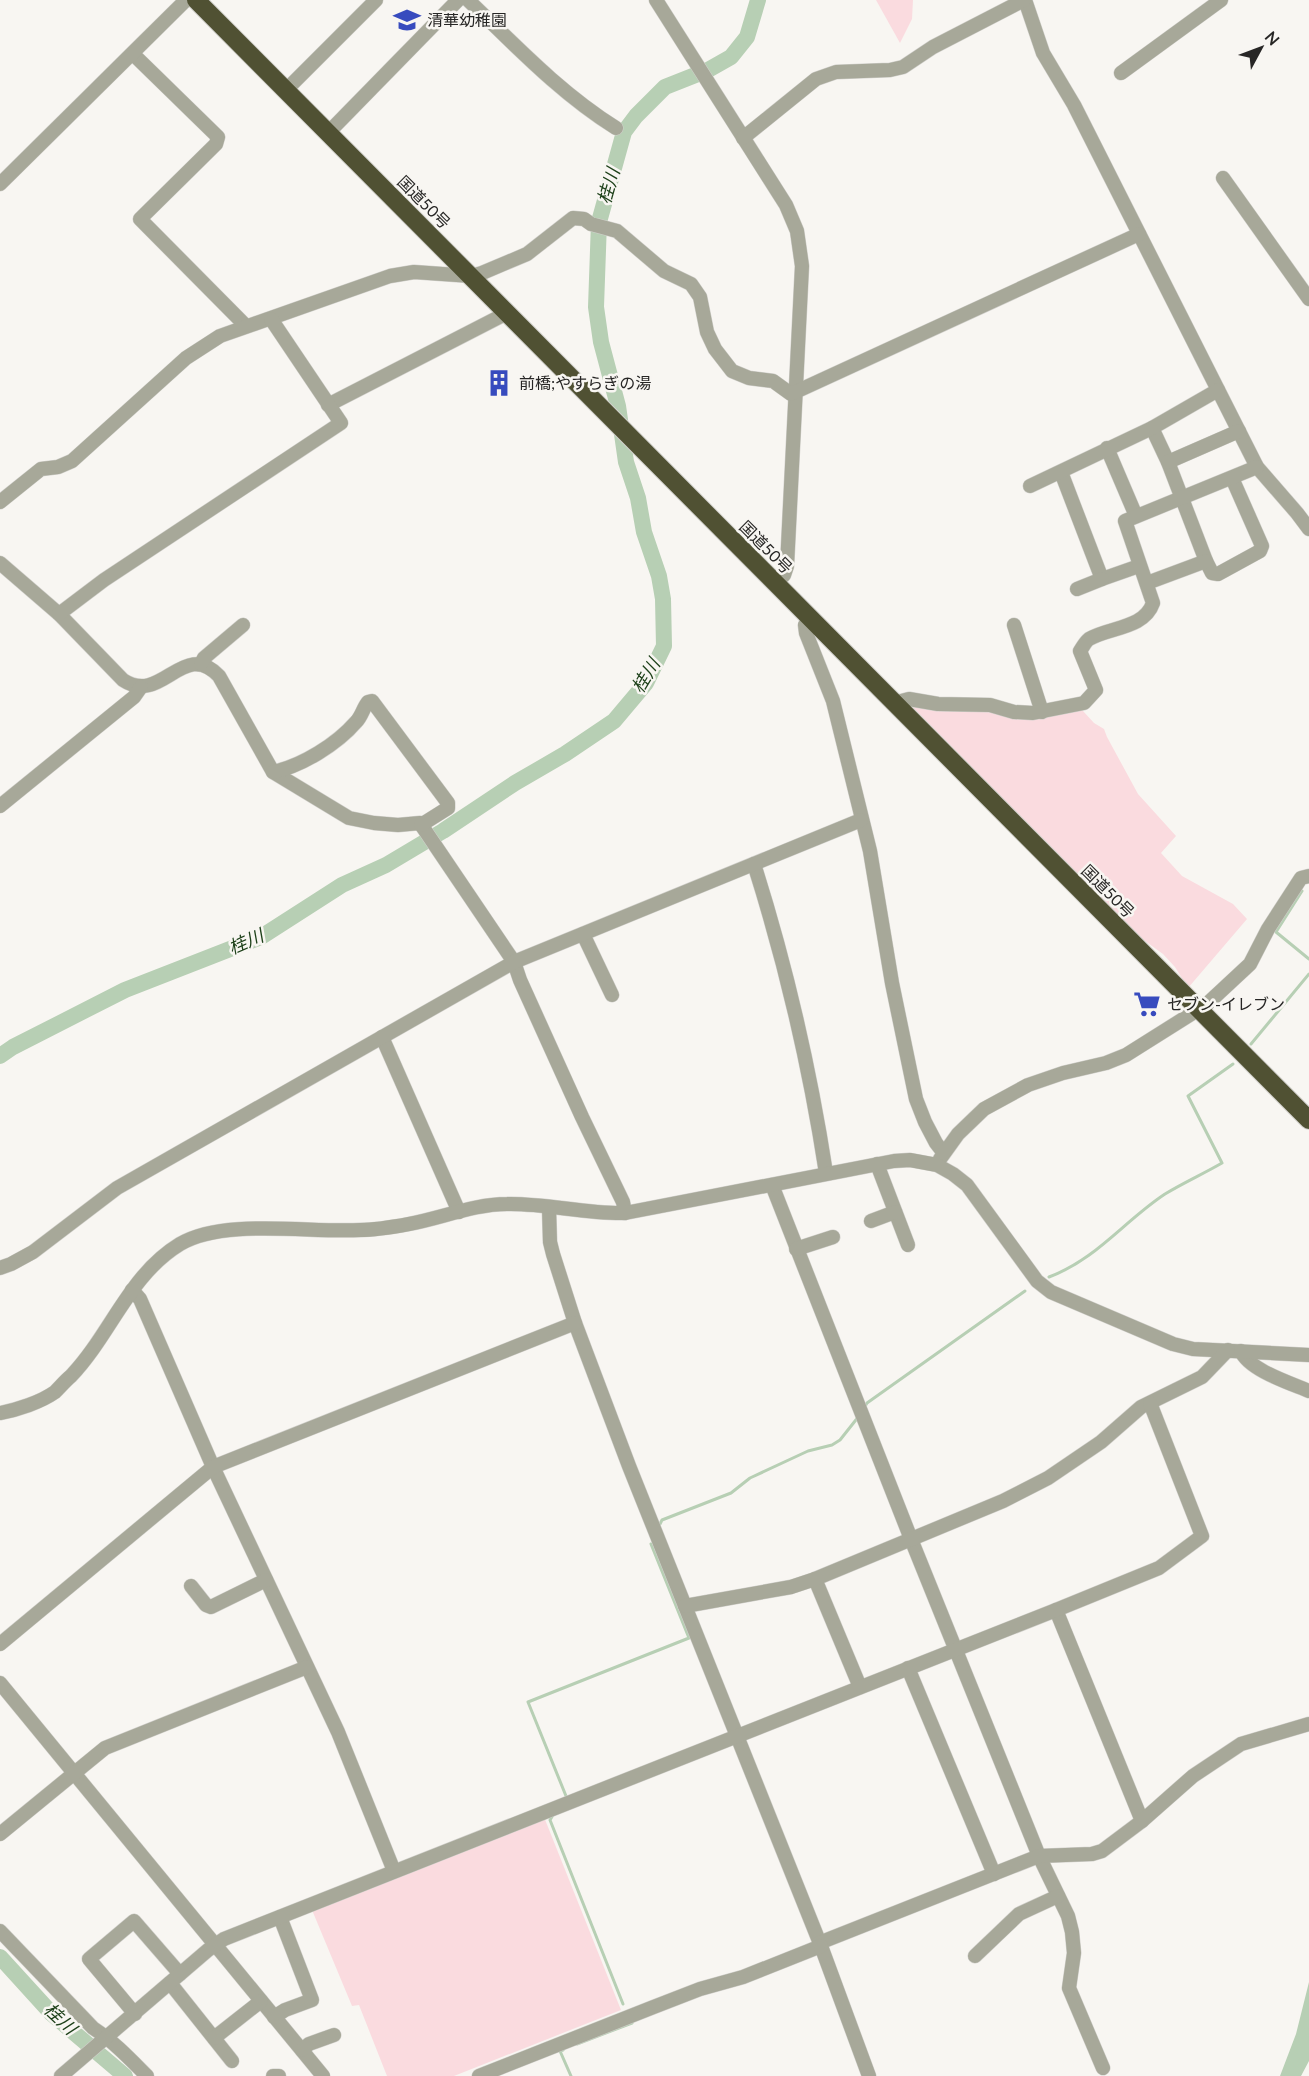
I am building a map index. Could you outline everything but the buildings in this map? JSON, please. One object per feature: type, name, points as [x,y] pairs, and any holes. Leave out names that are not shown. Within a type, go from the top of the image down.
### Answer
[{"type":"highway","name":"国道50号","points":[[195,0],[1309,1120]]},
{"type":"street","points":[[0,184],[186,0]]},
{"type":"street","points":[[286,90],[376,0]]},
{"type":"street","points":[[328,133],[458,0]]},
{"type":"street","points":[[468,0],[569,94],[616,128]]},
{"type":"street","points":[[656,0],[786,205],[797,231],[802,266],[787,566],[784,574],[775,584]]},
{"type":"street","points":[[743,138],[816,79],[836,72],[890,70],[903,67],[933,47],[1024,0],[1043,53],[1074,105],[1257,466],[1309,529]]},
{"type":"street","points":[[1121,73],[1221,0]]},
{"type":"street","points":[[133,54],[218,137],[216,144],[140,219],[246,326]]},
{"type":"street","points":[[1223,178],[1309,298]]},
{"type":"street","points":[[0,502],[41,469],[58,467],[72,461],[186,358],[220,336],[390,276],[414,272],[471,276],[482,273],[526,254],[573,218],[584,219],[594,225],[614,230],[664,271],[692,284],[700,297],[707,332],[732,371],[749,378],[773,381],[791,394],[1139,234]]},
{"type":"street","points":[[328,405],[507,313]]},
{"type":"street","points":[[59,614],[104,580],[340,423],[271,319]]},
{"type":"street","points":[[1030,486],[1152,428],[1218,390]]},
{"type":"street","points":[[1152,428],[1183,498],[1212,573],[1218,574],[1260,550],[1262,546],[1232,478]]},
{"type":"street","points":[[1168,462],[1239,431]]},
{"type":"street","points":[[1107,448],[1136,516]]},
{"type":"street","points":[[894,703],[909,699],[938,704],[990,705],[1014,712],[1042,712],[1084,703],[1096,690],[1080,651],[1087,640],[1137,621],[1152,607],[1153,603],[1125,525],[1128,519],[1257,466]]},
{"type":"street","points":[[1061,472],[1102,579]]},
{"type":"street","points":[[1147,584],[1206,561]]},
{"type":"street","points":[[0,563],[59,614],[123,680],[131,685],[150,686],[184,667],[201,664],[208,666],[219,676],[273,772],[324,805],[349,818],[374,823],[420,823],[514,962],[520,980],[623,1203],[625,1213]]},
{"type":"street","points":[[1077,589],[1139,566]]},
{"type":"street","points":[[810,619],[805,625],[806,633],[833,701],[870,851],[892,983],[916,1099],[943,1152]]},
{"type":"street","points":[[201,664],[204,658],[243,625]]},
{"type":"street","points":[[1014,625],[1042,712]]},
{"type":"street","points":[[0,806],[134,697],[141,687]]},
{"type":"street","points":[[273,772],[305,760],[331,743],[355,724],[365,706],[372,701],[448,803],[448,808],[423,827]]},
{"type":"street","points":[[0,1268],[33,1252],[117,1188],[514,962],[861,820]]},
{"type":"street","points":[[754,864],[795,1014],[814,1095],[826,1173]]},
{"type":"street","points":[[937,1165],[943,1152],[958,1134],[984,1109],[1042,1079],[1106,1063],[1126,1055],[1207,1004],[1250,964],[1293,889],[1301,878],[1309,876]]},
{"type":"street","points":[[583,934],[612,995]]},
{"type":"street","points":[[382,1037],[459,1212]]},
{"type":"street","points":[[0,1413],[17,1410],[54,1392],[80,1366],[132,1290],[157,1261],[183,1242],[207,1233],[235,1229],[360,1230],[409,1224],[497,1204],[625,1213],[826,1173],[910,1160],[937,1165],[967,1185],[1037,1281],[1051,1292],[1173,1344],[1193,1349],[1309,1355]]},
{"type":"street","points":[[877,1164],[908,1245]]},
{"type":"street","points":[[772,1185],[1039,1856],[1068,1916],[1074,1943],[1074,1964],[1069,1988],[1103,2068]]},
{"type":"street","points":[[549,1208],[550,1242],[575,1323],[820,1944],[868,2076]]},
{"type":"street","points":[[871,1221],[895,1212]]},
{"type":"street","points":[[796,1249],[833,1237]]},
{"type":"street","points":[[132,1290],[140,1299],[213,1467],[338,1732],[394,1871]]},
{"type":"street","points":[[0,1644],[213,1467],[575,1323]]},
{"type":"street","points":[[1235,1351],[1247,1361],[1276,1377],[1309,1391]]},
{"type":"street","points":[[685,1606],[790,1587],[815,1579],[1003,1501],[1048,1478],[1101,1442],[1131,1415],[1202,1377],[1235,1351]]},
{"type":"street","points":[[61,2076],[214,1945],[224,1939],[1158,1568],[1202,1536],[1150,1403]]},
{"type":"street","points":[[815,1579],[860,1687]]},
{"type":"street","points":[[190,1586],[206,1605],[211,1607],[266,1580]]},
{"type":"street","points":[[1056,1610],[1142,1821]]},
{"type":"street","points":[[0,1834],[109,1746],[307,1667]]},
{"type":"street","points":[[908,1668],[994,1874]]},
{"type":"street","points":[[0,1683],[323,2076]]},
{"type":"street","points":[[479,2076],[661,2004],[743,1977],[1039,1856],[1092,1854],[1102,1851],[1142,1821],[1193,1776],[1241,1744],[1309,1724]]},
{"type":"street","points":[[975,1956],[1019,1914],[1058,1896]]},
{"type":"street","points":[[274,2017],[285,2010],[312,2000],[280,1917]]},
{"type":"street","points":[[135,2014],[89,1959],[134,1920],[232,2061]]},
{"type":"street","points":[[0,1931],[93,2028],[147,2076]]},
{"type":"street","points":[[214,2038],[261,2001]]},
{"type":"street","points":[[302,2050],[309,2044],[334,2035]]},
{"type":"street","points":[[273,2076],[279,2076]]},
{"type":"shaded area","points":[[876,0],[913,0],[912,19],[900,43]]},
{"type":"shaded area","points":[[908,706],[1083,711],[1094,723],[1104,729],[1138,794],[1176,836],[1161,853],[1182,876],[1233,904],[1247,919],[1188,988],[1175,967],[1163,954],[1134,933]]},
{"type":"shaded area","points":[[544,1817],[621,2010],[454,2076],[387,2076],[359,2005],[352,2006],[312,1910]]},
{"type":"shaded area","points":[[1309,1982],[1309,2061],[1301,2076],[1280,2076],[1296,2034]]},
{"type":"waterway","name":"桂川","points":[[0,1056],[13,1047],[125,990],[261,937],[342,885],[386,865],[614,721],[646,683],[664,646],[663,599],[659,576],[644,532],[638,498],[626,462],[618,406],[601,342],[596,307],[599,222],[624,132],[636,116],[665,87],[708,70],[731,57],[747,37],[758,0]]},
{"type":"waterway","points":[[1302,891],[1276,932],[1309,959]]},
{"type":"waterway","points":[[1251,1044],[1309,974]]},
{"type":"waterway","points":[[1049,1277],[1096,1250],[1165,1194],[1222,1163],[1188,1096],[1233,1064]]},
{"type":"waterway","points":[[864,1408],[867,1403],[1025,1291]]},
{"type":"waterway","points":[[660,1524],[662,1520],[731,1493],[750,1478],[808,1451],[832,1445],[840,1440],[859,1416]]},
{"type":"waterway","points":[[566,1796],[528,1702],[689,1638],[651,1544]]},
{"type":"waterway","points":[[553,1815],[550,1820],[623,2004]]},
{"type":"waterway","name":"桂川","points":[[0,1957],[52,2014],[125,2076]]},
{"type":"waterway","points":[[577,2044],[632,2023]]},
{"type":"waterway","points":[[563,2050],[560,2051],[571,2076]]},
{"type":"place","name":"清華幼稚園","points":[[407,20]]},
{"type":"place","name":"前橋;やすらぎの湯","points":[[499,383]]},
{"type":"place","name":"セブン-イレブン","points":[[1147,1004]]}]
